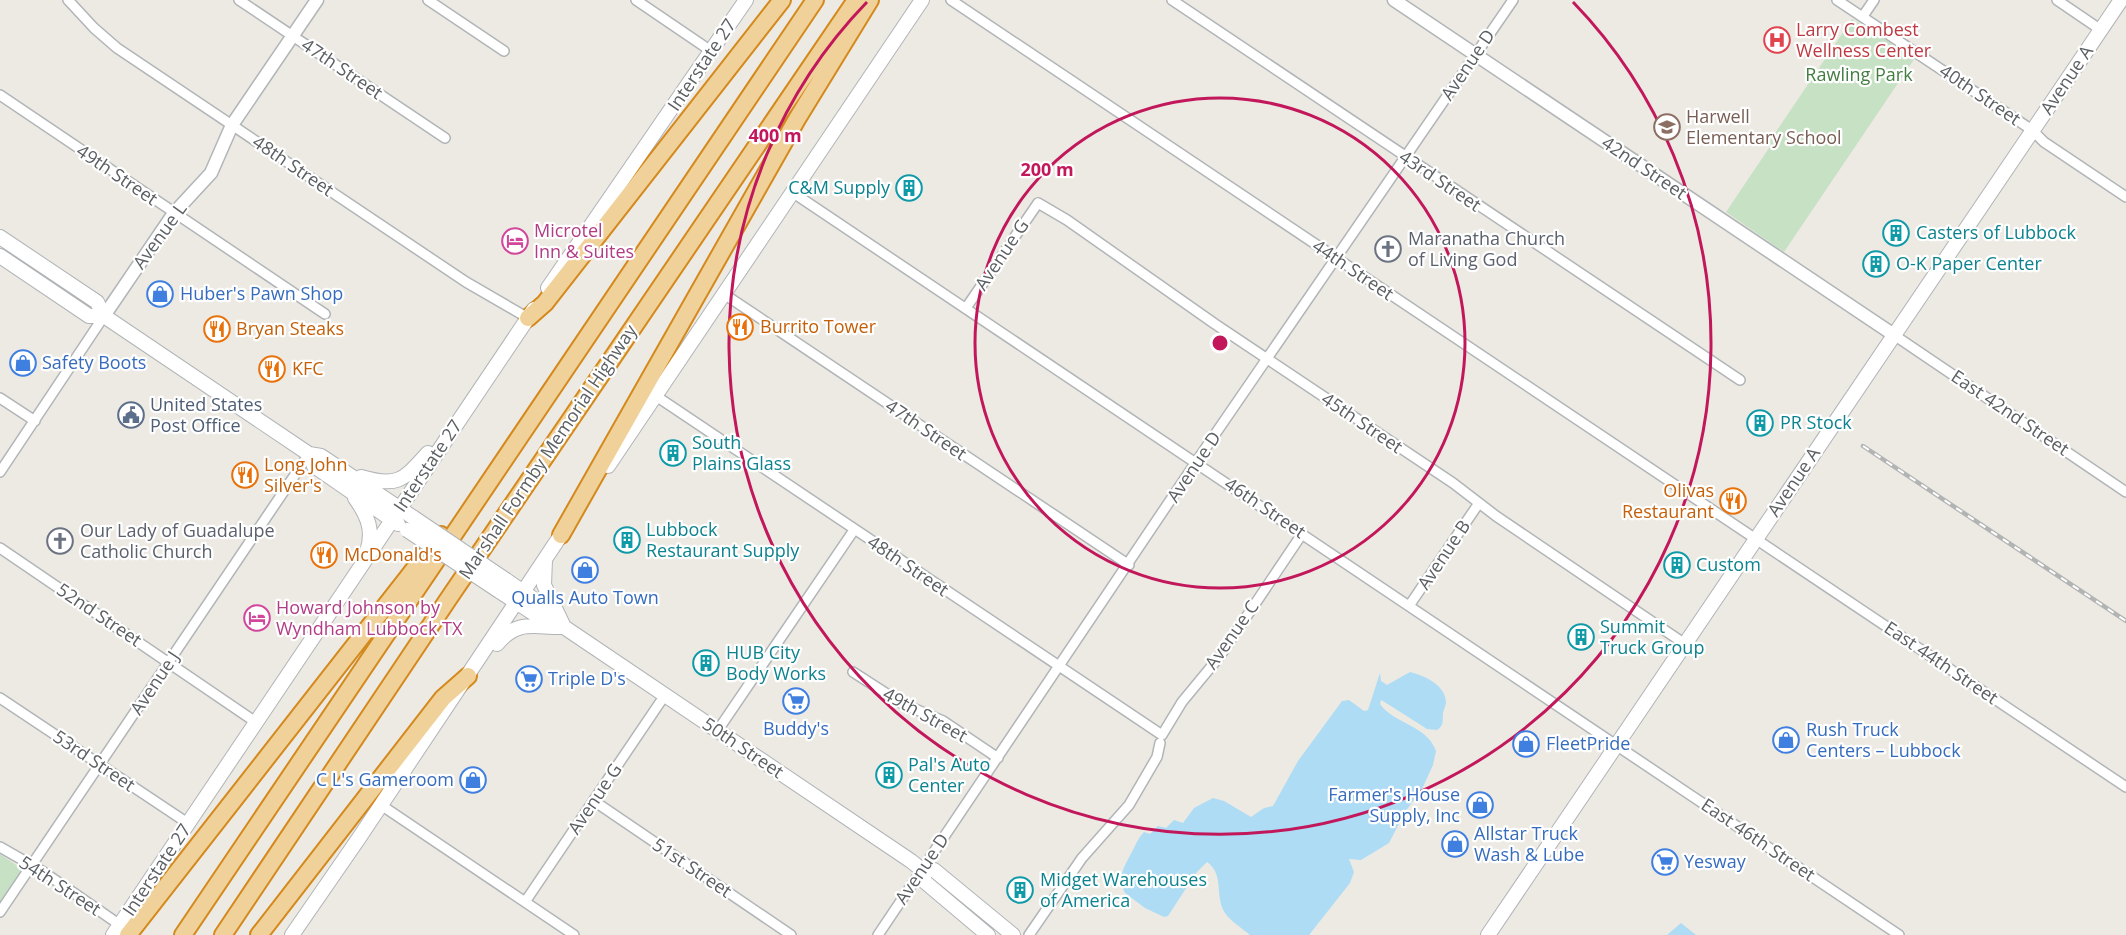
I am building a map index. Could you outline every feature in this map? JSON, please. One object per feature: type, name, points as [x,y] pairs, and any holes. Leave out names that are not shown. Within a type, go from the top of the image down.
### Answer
[{"type":"highway","points":[[528,318],[545,303],[782,0]]},
{"type":"highway","name":"Marshall Formby Memorial Highway","points":[[183,935],[814,0]]},
{"type":"highway","name":"Marshall Formby Memorial Highway","points":[[223,935],[448,598],[856,0]]},
{"type":"highway","points":[[561,536],[796,119],[870,0]]},
{"type":"highway","points":[[121,932],[524,432]]},
{"type":"highway","points":[[259,935],[443,698],[471,671]]},
{"type":"main road","name":"Interstate 27","points":[[121,932],[189,824],[457,423],[746,0]]},
{"type":"main road","points":[[292,935],[922,0]]},
{"type":"main road","name":"Avenue A","points":[[1488,935],[2121,0]]},
{"type":"main road","name":"50th Street","points":[[0,237],[97,302],[104,316],[309,454],[321,456],[400,508],[502,585],[921,869],[934,870],[1013,935]]},
{"type":"main road","name":"50th Street","points":[[0,256],[89,316],[104,316]]},
{"type":"main road","points":[[341,469],[373,481],[393,482],[405,478],[457,423]]},
{"type":"main road","name":"50th Street","points":[[309,454],[314,466],[350,492],[407,530],[502,585]]},
{"type":"main road","points":[[350,492],[367,516],[370,525],[370,543],[360,568]]},
{"type":"main road","points":[[471,671],[511,630],[524,626],[560,624],[544,585],[546,558]]},
{"type":"main road","name":"50th Street","points":[[921,869],[925,882],[988,935]]},
{"type":"street","name":"48th Street","points":[[68,0],[105,38],[466,282],[528,318]]},
{"type":"street","name":"47th Street","points":[[239,0],[445,138]]},
{"type":"street","name":"Avenue L","points":[[0,472],[174,213],[211,173],[232,125],[316,0]]},
{"type":"street","points":[[428,0],[504,51]]},
{"type":"street","points":[[636,0],[711,51]]},
{"type":"street","name":"44th Street","points":[[951,0],[1755,540]]},
{"type":"street","name":"43rd Street","points":[[1172,0],[1740,380]]},
{"type":"street","name":"42nd Street","points":[[1394,0],[1894,335]]},
{"type":"street","name":"Avenue D","points":[[878,935],[1129,565],[1196,462],[1513,0]]},
{"type":"street","name":"40th Street","points":[[1837,0],[2032,130],[2044,142],[2126,197]]},
{"type":"street","points":[[1863,16],[1874,0]]},
{"type":"street","points":[[2057,0],[2101,30]]},
{"type":"street","name":"49th Street","points":[[0,95],[325,314]]},
{"type":"street","name":"46th Street","points":[[792,192],[1616,746]]},
{"type":"street","name":"Avenue G","points":[[966,308],[1038,203]]},
{"type":"street","name":"45th Street","points":[[1038,203],[1074,224],[1267,359],[1453,483],[1685,644]]},
{"type":"street","name":"47th Street","points":[[724,294],[1129,565]]},
{"type":"street","name":"East 42nd Street","points":[[1894,335],[2126,492]]},
{"type":"street","name":"48th Street","points":[[656,396],[1161,739]]},
{"type":"street","points":[[0,398],[35,421]]},
{"type":"street","name":"Avenue J","points":[[0,912],[309,454]]},
{"type":"street","name":"Avenue B","points":[[1409,606],[1479,503]]},
{"type":"street","points":[[718,730],[854,530]]},
{"type":"street","name":"Avenue C","points":[[1029,935],[1082,858],[1129,805],[1157,757],[1161,739],[1182,702],[1220,657],[1302,534]]},
{"type":"street","name":"East 44th Street","points":[[1755,540],[2126,787]]},
{"type":"street","name":"52nd Street","points":[[0,548],[257,723]]},
{"type":"street","name":"49th Street","points":[[853,672],[894,699],[943,721],[998,758]]},
{"type":"street","name":"Avenue G","points":[[525,902],[665,695]]},
{"type":"street","name":"53rd Street","points":[[0,698],[189,824]]},
{"type":"street","name":"East 46th Street","points":[[1616,746],[1636,757],[1899,935]]},
{"type":"street","name":"51st Street","points":[[594,801],[791,935]]},
{"type":"street","points":[[381,805],[574,935]]},
{"type":"street","name":"54th Street","points":[[0,847],[31,866],[121,932]]},
{"type":"green space","name":"Rawling Park","points":[[1852,19],[1915,58],[1784,252],[1726,212],[1771,145],[1769,142]]},
{"type":"green space","points":[[0,854],[22,869],[0,902]]},
{"type":"water","points":[[1410,672],[1434,682],[1442,691],[1446,703],[1440,728],[1427,729],[1381,700],[1380,704],[1386,711],[1418,730],[1432,742],[1436,751],[1433,765],[1422,789],[1405,812],[1389,843],[1361,860],[1349,859],[1354,872],[1350,883],[1309,935],[1250,935],[1225,913],[1220,900],[1216,873],[1207,862],[1196,873],[1168,916],[1164,917],[1145,908],[1125,893],[1121,881],[1123,870],[1144,832],[1150,834],[1158,826],[1166,828],[1174,820],[1183,823],[1194,808],[1213,798],[1224,801],[1251,817],[1264,808],[1273,806],[1298,761],[1342,701],[1349,700],[1364,711],[1368,710],[1380,673],[1381,681],[1387,685]]},
{"type":"water","points":[[1681,923],[1696,935],[1667,935]]},
{"type":"railway","points":[[1863,446],[2126,621]]},
{"type":"place","name":"Larry Combest Wellness Center","points":[[1777,40]]},
{"type":"place","name":"Harwell Elementary School","points":[[1667,127]]},
{"type":"place","name":"C&M Supply","points":[[909,188]]},
{"type":"place","name":"Casters of Lubbock","points":[[1896,233]]},
{"type":"place","name":"Microtel Inn & Suites","points":[[515,241]]},
{"type":"place","name":"Maranatha Church of Living God","points":[[1388,249]]},
{"type":"place","name":"O-K Paper Center","points":[[1876,264]]},
{"type":"place","name":"Huber's Pawn Shop","points":[[160,294]]},
{"type":"place","name":"Burrito Tower","points":[[740,327]]},
{"type":"place","name":"Bryan Steaks","points":[[217,329]]},
{"type":"place","name":"Safety Boots","points":[[23,363]]},
{"type":"place","name":"KFC","points":[[272,369]]},
{"type":"place","name":"United States Post Office","points":[[131,415]]},
{"type":"place","name":"PR Stock","points":[[1760,423]]},
{"type":"place","name":"South Plains Glass","points":[[673,453]]},
{"type":"place","name":"Long John Silver's","points":[[245,475]]},
{"type":"place","name":"Olivas Restaurant","points":[[1733,501]]},
{"type":"place","name":"Lubbock Restaurant Supply","points":[[627,540]]},
{"type":"place","name":"Our Lady of Guadalupe Catholic Church","points":[[60,541]]},
{"type":"place","name":"McDonald's","points":[[324,555]]},
{"type":"place","name":"Custom","points":[[1677,565]]},
{"type":"place","name":"Qualls Auto Town","points":[[585,570]]},
{"type":"place","name":"Howard Johnson by Wyndham Lubbock TX","points":[[257,618]]},
{"type":"place","name":"Summit Truck Group","points":[[1581,637]]},
{"type":"place","name":"HUB City Body Works","points":[[706,663]]},
{"type":"place","name":"Triple D's","points":[[529,679]]},
{"type":"place","name":"Buddy's","points":[[796,701]]},
{"type":"place","name":"Rush Truck Centers – Lubbock","points":[[1786,740]]},
{"type":"place","name":"FleetPride","points":[[1526,744]]},
{"type":"place","name":"Pal's Auto Center","points":[[889,775]]},
{"type":"place","name":"C L's Gameroom","points":[[473,780]]},
{"type":"place","name":"Farmer's House Supply, Inc","points":[[1480,805]]},
{"type":"place","name":"Allstar Truck Wash & Lube","points":[[1455,844]]},
{"type":"place","name":"Yesway","points":[[1665,862]]},
{"type":"place","name":"Midget Warehouses of America","points":[[1020,890]]}]
